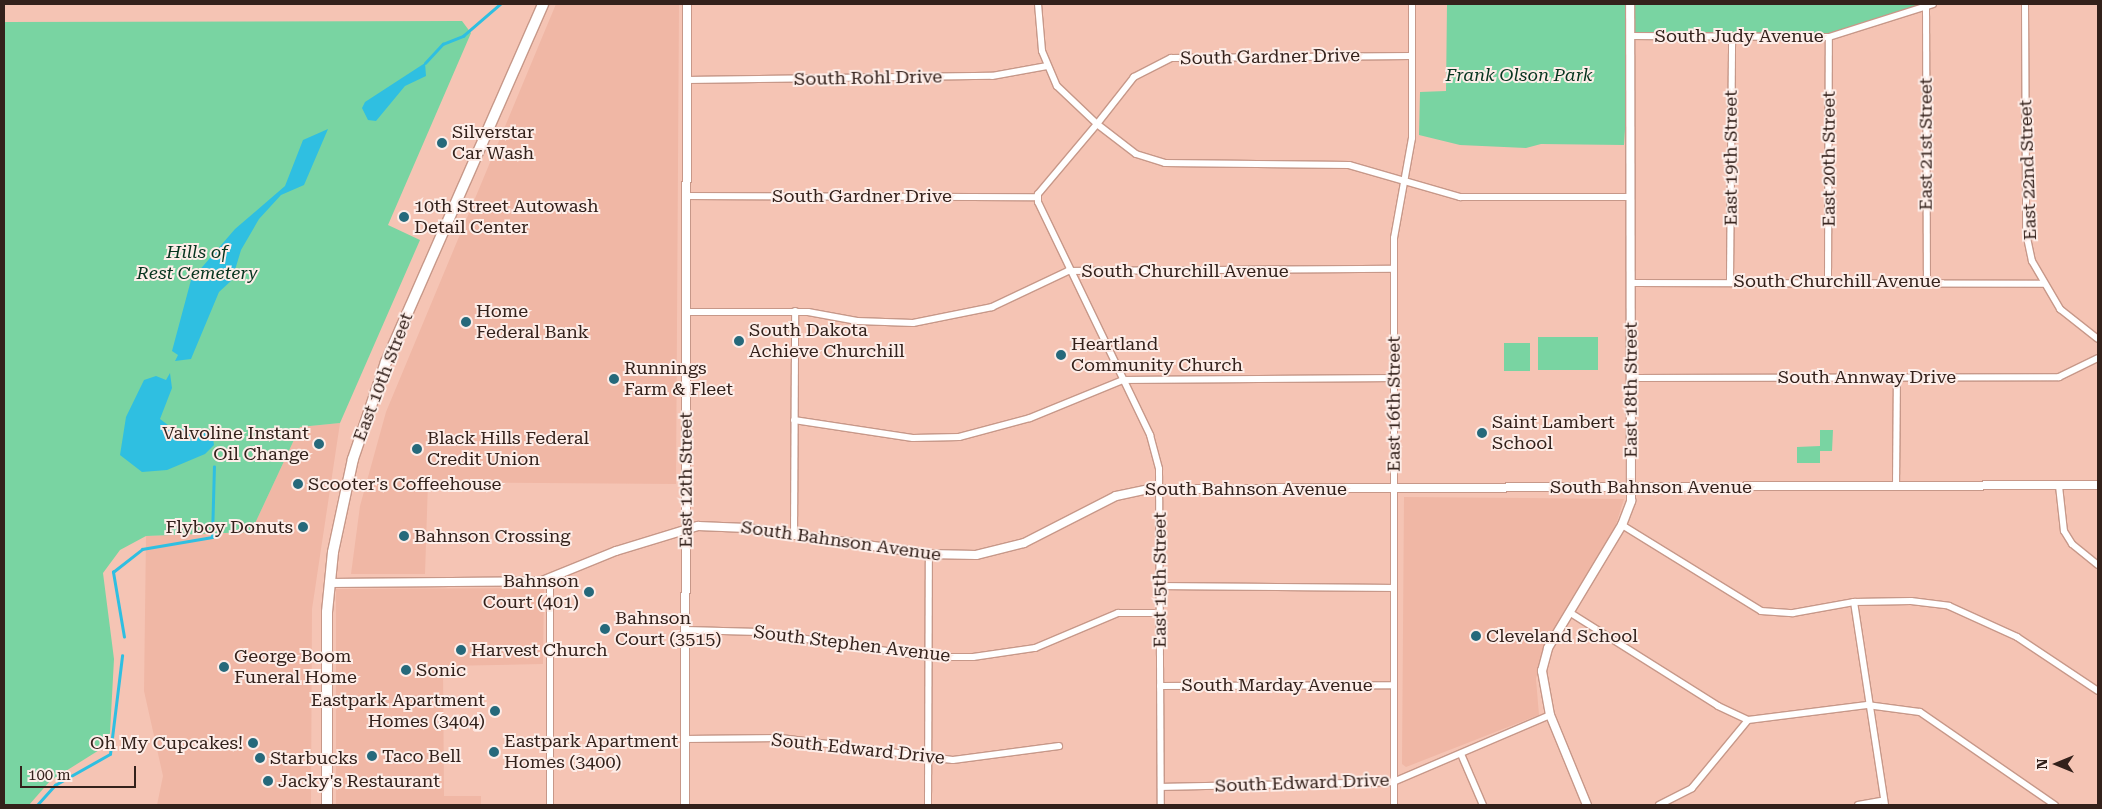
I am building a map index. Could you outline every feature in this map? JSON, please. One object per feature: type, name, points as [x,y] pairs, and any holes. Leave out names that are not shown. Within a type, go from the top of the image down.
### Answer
[{"type":"main road","name":"East 10th Street","points":[[327,805],[329,583],[344,494],[373,394],[543,4]]},
{"type":"street","name":"East 12th Street","points":[[685,805],[687,4]]},
{"type":"street","points":[[1038,4],[1038,30],[1047,66],[1064,97],[1136,154],[1165,163],[1349,165],[1460,196],[1631,197]]},
{"type":"street","name":"East 16th Street","points":[[1394,805],[1394,270],[1402,181],[1412,138],[1412,4]]},
{"type":"street","name":"East 18th Street","points":[[1587,805],[1550,715],[1542,683],[1544,659],[1569,612],[1622,525],[1632,487],[1630,378],[1630,4]]},
{"type":"street","name":"East 22nd Street","points":[[2025,4],[2026,232],[2032,261],[2060,309],[2098,339]]},
{"type":"street","name":"South Judy Avenue","points":[[1630,36],[1829,37],[1929,5]]},
{"type":"street","name":"East 21st Street","points":[[1927,281],[1929,5]]},
{"type":"street","name":"East 19th Street","points":[[1730,280],[1732,36]]},
{"type":"street","name":"East 20th Street","points":[[1828,280],[1829,37]]},
{"type":"street","name":"South Gardner Drive","points":[[1097,124],[1134,77],[1171,58],[1412,56]]},
{"type":"street","name":"South Rohl Drive","points":[[687,80],[992,76],[1047,66]]},
{"type":"street","points":[[1037,197],[1097,124]]},
{"type":"street","name":"South Gardner Drive","points":[[687,196],[1037,197]]},
{"type":"street","name":"East 15th Street","points":[[1037,197],[1068,271],[1150,435],[1159,489],[1160,805]]},
{"type":"street","name":"South Churchill Avenue","points":[[687,312],[795,311],[880,323],[936,321],[992,307],[1068,271],[1394,270]]},
{"type":"street","name":"South Churchill Avenue","points":[[1631,283],[1828,280],[2044,284]]},
{"type":"street","points":[[794,536],[795,311]]},
{"type":"street","name":"South Annway Drive","points":[[1630,378],[2059,377],[2098,358]]},
{"type":"street","points":[[1896,486],[1897,377]]},
{"type":"street","points":[[794,420],[913,438],[959,437],[1030,418],[1123,380],[1394,378]]},
{"type":"street","points":[[2059,486],[2064,531],[2072,544],[2098,565]]},
{"type":"street","name":"South Bahnson Avenue","points":[[329,583],[550,580],[609,553],[686,528],[731,527],[929,554],[976,555],[1006,549],[1116,496],[1159,489],[2098,486]]},
{"type":"street","points":[[1622,525],[1761,611],[1793,613],[1854,602],[1911,601],[1970,613],[2017,637],[2098,691]]},
{"type":"street","points":[[928,805],[929,554]]},
{"type":"street","points":[[550,580],[550,805]]},
{"type":"street","points":[[1160,586],[1394,588]]},
{"type":"street","points":[[1854,602],[1867,705],[1883,803],[1858,805]]},
{"type":"street","points":[[1569,612],[1718,706],[1748,720],[1867,705],[1920,712],[2056,805]]},
{"type":"street","name":"South Stephen Avenue","points":[[686,630],[759,632],[929,657],[1006,654],[1049,644],[1118,613],[1160,613]]},
{"type":"street","name":"South Marday Avenue","points":[[1160,686],[1394,685]]},
{"type":"street","name":"South Edward Drive","points":[[1161,787],[1394,782],[1550,715]]},
{"type":"street","points":[[1659,805],[1692,788],[1732,745],[1748,720]]},
{"type":"street","name":"South Edward Drive","points":[[685,739],[781,738],[928,759],[977,759],[1059,746]]},
{"type":"street","points":[[1461,754],[1483,805]]},
{"type":"shaded area","points":[[556,4],[679,4],[676,484],[428,482],[425,574],[351,574],[360,506],[386,412]]},
{"type":"shaded area","points":[[340,423],[312,609],[311,805],[157,805],[163,776],[144,691],[146,536],[251,532],[300,427]]},
{"type":"shaded area","name":"Cleveland School","points":[[1404,497],[1624,499],[1614,531],[1542,653],[1536,679],[1539,715],[1406,767],[1402,764]]},
{"type":"shaded area","points":[[544,588],[543,664],[443,666],[444,796],[481,796],[481,805],[336,805],[336,589]]},
{"type":"green space","name":"Frank Olson Park","points":[[1447,4],[1933,4],[1829,37],[1631,36],[1624,145],[1541,144],[1526,148],[1460,145],[1419,135],[1420,92],[1446,91]]},
{"type":"green space","name":"Hills of Rest Cemetery","points":[[462,21],[471,33],[388,225],[420,240],[340,423],[300,427],[251,532],[146,536],[120,550],[103,573],[114,659],[110,733],[104,747],[50,781],[29,805],[4,805],[4,22]]},
{"type":"green space","points":[[1538,337],[1598,337],[1598,370],[1538,370]]},
{"type":"green space","points":[[1504,343],[1530,343],[1530,371],[1504,371]]},
{"type":"green space","points":[[1820,430],[1833,430],[1832,451],[1820,451],[1820,463],[1797,463],[1797,447],[1820,446]]},
{"type":"water","points":[[425,63],[426,76],[405,86],[376,121],[368,120],[362,108],[365,102]]},
{"type":"water","points":[[328,129],[304,185],[281,195],[259,219],[241,250],[232,280],[219,292],[191,359],[175,361],[178,355],[172,351],[191,280],[235,229],[285,186],[303,140]]},
{"type":"water","points":[[170,373],[172,388],[160,419],[172,428],[212,432],[214,445],[205,454],[167,470],[142,472],[120,455],[126,417],[144,380],[156,376],[166,380]]},
{"type":"waterway","points":[[425,63],[443,44],[463,36],[500,4]]},
{"type":"waterway","points":[[124,637],[113,572],[142,549],[212,537],[214,467]]},
{"type":"waterway","points":[[37,805],[55,785],[110,754],[122,656]]},
{"type":"place","name":"Silverstar Car Wash","points":[[442,143]]},
{"type":"place","name":"10th Street Autowash Detail Center","points":[[404,217]]},
{"type":"place","name":"Home Federal Bank","points":[[466,322]]},
{"type":"place","name":"South Dakota Achieve Churchill","points":[[739,341]]},
{"type":"place","name":"Heartland Community Church","points":[[1061,355]]},
{"type":"place","name":"Runnings Farm & Fleet","points":[[614,379]]},
{"type":"place","name":"Saint Lambert School","points":[[1482,433]]},
{"type":"place","name":"Valvoline Instant Oil Change","points":[[319,444]]},
{"type":"place","name":"Black Hills Federal Credit Union","points":[[417,449]]},
{"type":"place","name":"Scooter's Coffeehouse","points":[[298,484]]},
{"type":"place","name":"Flyboy Donuts","points":[[303,527]]},
{"type":"place","name":"Bahnson Crossing","points":[[404,536]]},
{"type":"place","name":"Bahnson Court (401)","points":[[589,592]]},
{"type":"place","name":"Bahnson Court (3515)","points":[[605,629]]},
{"type":"place","name":"Cleveland School","points":[[1476,636]]},
{"type":"place","name":"Harvest Church","points":[[461,650]]},
{"type":"place","name":"George Boom Funeral Home","points":[[224,667]]},
{"type":"place","name":"Sonic","points":[[406,670]]},
{"type":"place","name":"Eastpark Apartment Homes (3404)","points":[[495,711]]},
{"type":"place","name":"Oh My Cupcakes!","points":[[253,743]]},
{"type":"place","name":"Eastpark Apartment Homes (3400)","points":[[494,752]]},
{"type":"place","name":"Taco Bell","points":[[372,756]]},
{"type":"place","name":"Starbucks","points":[[260,758]]},
{"type":"place","name":"Jacky's Restaurant","points":[[268,781]]}]
